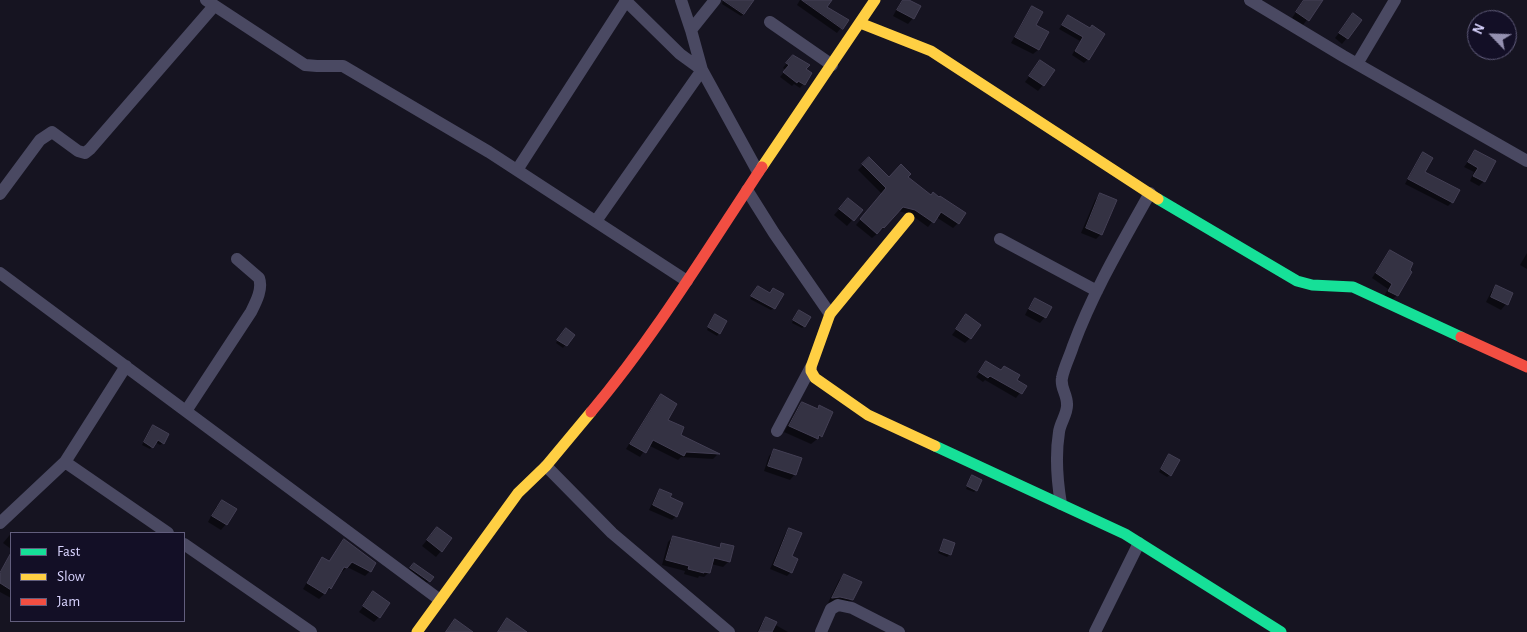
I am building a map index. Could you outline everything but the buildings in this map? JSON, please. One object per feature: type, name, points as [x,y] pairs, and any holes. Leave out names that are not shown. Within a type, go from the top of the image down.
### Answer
[{"type":"street","points":[[681,0],[702,70],[758,172]]},
{"type":"street","points":[[691,30],[715,0]]},
{"type":"street","points":[[417,632],[518,493],[546,466],[608,392],[661,320],[758,172],[875,0]]},
{"type":"street","points":[[1250,0],[1356,64],[1527,161]]},
{"type":"street","points":[[1356,64],[1394,0]]},
{"type":"street","points":[[517,170],[626,1],[680,54],[702,70]]},
{"type":"street","points":[[0,194],[40,140],[52,132],[78,151],[85,153],[90,149],[210,3],[305,65],[343,66],[489,152],[687,281]]},
{"type":"street","points":[[770,22],[832,65]]},
{"type":"street","points":[[860,23],[931,51],[1150,194],[1297,281],[1312,285],[1353,287],[1527,367]]},
{"type":"street","points":[[596,221],[702,70]]},
{"type":"street","points":[[747,190],[830,314]]},
{"type":"street","points":[[1061,504],[1057,479],[1057,442],[1067,404],[1062,388],[1062,380],[1078,332],[1097,291],[1150,194]]},
{"type":"street","points":[[777,431],[811,367],[830,314],[909,218]]},
{"type":"street","points":[[1000,239],[1097,291]]},
{"type":"street","points":[[186,411],[251,312],[257,299],[261,282],[259,278],[237,259]]},
{"type":"street","points":[[0,273],[440,600]]},
{"type":"street","points":[[0,523],[65,462],[126,366]]},
{"type":"street","points":[[811,367],[815,378],[868,415],[1125,534],[1281,632]]},
{"type":"street","points":[[65,462],[167,532]]},
{"type":"street","points":[[546,466],[612,533],[730,632]]},
{"type":"street","points":[[1095,632],[1139,542]]},
{"type":"street","points":[[185,545],[311,632]]},
{"type":"street","points":[[821,632],[831,610],[838,605],[852,608],[899,632]]},
{"type":"traffic: fast","points":[[1158,199],[1297,281],[1312,285],[1353,287],[1461,337]]},
{"type":"traffic: fast","points":[[935,446],[1125,534],[1281,632]]},
{"type":"traffic: slow","points":[[762,167],[875,0]]},
{"type":"traffic: slow","points":[[860,23],[931,51],[1158,199]]},
{"type":"traffic: slow","points":[[909,218],[830,314],[811,371],[815,378],[868,415],[935,446]]},
{"type":"traffic: slow","points":[[417,632],[518,493],[546,466],[591,412]]},
{"type":"traffic: jam","points":[[591,412],[659,323],[762,167]]},
{"type":"traffic: jam","points":[[1461,337],[1527,367]]}]
